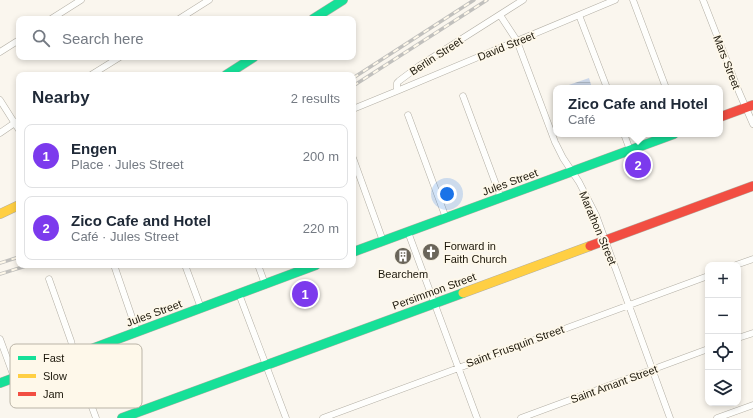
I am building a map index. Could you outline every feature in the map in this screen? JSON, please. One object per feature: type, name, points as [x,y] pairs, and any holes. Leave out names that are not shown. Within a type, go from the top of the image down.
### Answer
[{"type":"main road","points":[[318,16],[343,0]]},
{"type":"main road","points":[[231,72],[249,60]]},
{"type":"main road","points":[[723,116],[750,106]]},
{"type":"main road","name":"Jules Street","points":[[356,251],[666,137]]},
{"type":"main road","name":"Persimmon Street","points":[[122,418],[753,186]]},
{"type":"main road","points":[[0,214],[16,206]]},
{"type":"main road","name":"Jules Street","points":[[104,344],[308,268]]},
{"type":"main road","name":"Jules Street","points":[[0,383],[10,379]]},
{"type":"street","points":[[56,16],[81,0]]},
{"type":"street","points":[[184,16],[209,0]]},
{"type":"street","name":"Berlin Street","points":[[397,91],[397,83],[419,66],[523,0]]},
{"type":"street","name":"David Street","points":[[397,91],[615,0]]},
{"type":"street","points":[[633,0],[665,85]]},
{"type":"street","name":"Mars Street","points":[[703,0],[739,92],[750,106],[753,124]]},
{"type":"street","name":"Marathon Street","points":[[500,15],[518,41],[553,137],[563,158],[573,172],[592,208],[670,418]]},
{"type":"street","points":[[579,15],[606,85]]},
{"type":"street","points":[[0,52],[16,42]]},
{"type":"street","points":[[96,72],[115,60]]},
{"type":"street","points":[[356,108],[397,91]]},
{"type":"street","points":[[463,96],[501,198]]},
{"type":"street","points":[[0,100],[16,121]]},
{"type":"street","points":[[408,115],[446,218]]},
{"type":"street","points":[[0,133],[16,123]]},
{"type":"street","points":[[625,137],[630,150]]},
{"type":"street","points":[[356,166],[383,241]]},
{"type":"street","points":[[408,232],[477,418]]},
{"type":"street","points":[[741,263],[753,259]]},
{"type":"street","points":[[115,268],[137,332]]},
{"type":"street","points":[[187,268],[201,308]]},
{"type":"street","points":[[259,268],[265,284]]},
{"type":"street","name":"Saint Frusquin Street","points":[[323,418],[705,277]]},
{"type":"street","points":[[49,279],[72,344]]},
{"type":"street","points":[[239,294],[286,418]]},
{"type":"street","points":[[741,337],[753,333]]},
{"type":"street","points":[[0,339],[10,367]]},
{"type":"street","name":"Saint Amant Street","points":[[521,418],[705,351]]},
{"type":"street","points":[[717,418],[753,405]]},
{"type":"street","points":[[93,408],[96,418]]},
{"type":"water","points":[[589,78],[591,85],[569,85]]},
{"type":"railway","points":[[356,76],[474,0]]},
{"type":"railway","points":[[356,84],[487,0]]},
{"type":"railway","points":[[0,263],[16,258]]},
{"type":"railway","points":[[0,274],[19,268]]},
{"type":"traffic: fast","points":[[318,16],[343,0]]},
{"type":"traffic: fast","points":[[231,72],[249,60]]},
{"type":"traffic: fast","points":[[356,251],[666,137]]},
{"type":"traffic: fast","points":[[104,344],[308,268]]},
{"type":"traffic: fast","points":[[122,418],[463,293]]},
{"type":"traffic: fast","points":[[0,383],[10,379]]},
{"type":"traffic: slow","points":[[0,214],[16,206]]},
{"type":"traffic: slow","points":[[463,293],[590,246]]},
{"type":"traffic: jam","points":[[723,116],[753,105]]},
{"type":"traffic: jam","points":[[590,246],[753,186]]},
{"type":"place","name":"Zico Cafe and Hotel","points":[[638,165]]},
{"type":"place","name":"Forward in Faith Church","points":[[431,252]]},
{"type":"place","name":"Bearchem","points":[[403,256]]},
{"type":"place","name":"Engen","points":[[305,294]]}]
